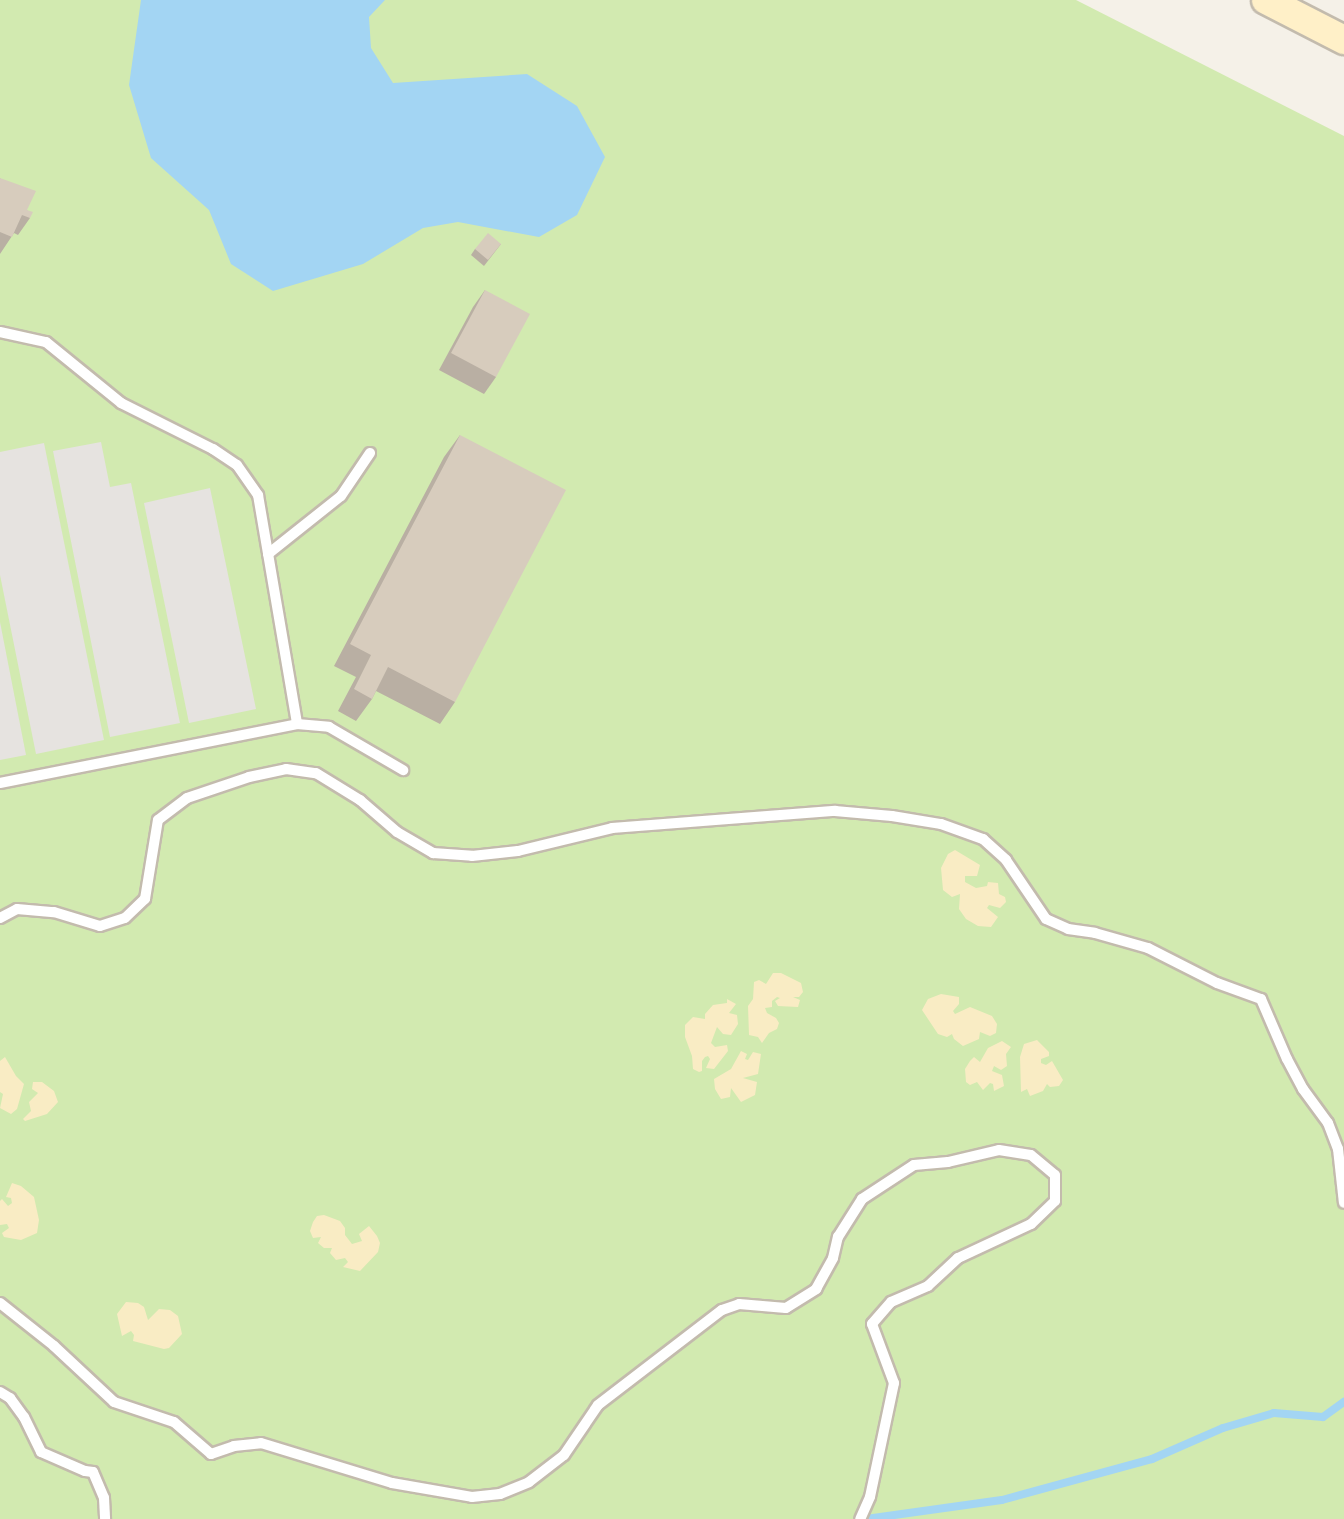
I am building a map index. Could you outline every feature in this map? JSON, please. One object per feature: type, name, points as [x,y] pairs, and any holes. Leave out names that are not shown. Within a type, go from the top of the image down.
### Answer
[{"type":"street","points":[[1266,0],[1344,40]]},
{"type":"lane","points":[[0,332],[46,342],[121,403],[213,449],[237,465],[258,495],[297,724]]},
{"type":"lane","points":[[268,554],[341,496],[370,453]]},
{"type":"lane","points":[[0,783],[297,724],[329,727],[403,770]]},
{"type":"lane","points":[[0,918],[17,909],[54,912],[100,926],[124,918],[145,898],[159,820],[186,798],[249,777],[286,769],[316,773],[360,800],[397,832],[433,853],[462,855],[518,851],[612,828],[835,811],[892,816],[940,824],[983,839],[1006,860],[1046,919],[1068,929],[1095,933],[1148,948],[1217,983],[1261,999],[1287,1059],[1303,1089],[1328,1123],[1338,1149],[1344,1203]]},
{"type":"lane","points":[[0,1303],[54,1346],[114,1402],[174,1422],[211,1454],[234,1446],[261,1443],[392,1484],[472,1497],[500,1494],[529,1482],[564,1455],[598,1405],[722,1310],[739,1304],[786,1308],[816,1289],[833,1258],[838,1237],[862,1199],[914,1165],[948,1162],[999,1150],[1031,1155],[1055,1175],[1055,1201],[1032,1224],[958,1258],[928,1286],[891,1302],[872,1324],[894,1383],[870,1497],[860,1519]]},
{"type":"lane","points":[[0,1392],[10,1398],[24,1417],[41,1452],[85,1471],[93,1472],[104,1498],[105,1519]]},
{"type":"green space","points":[[0,0],[1076,0],[1344,136],[1344,1519],[0,1519]]},
{"type":"sand","points":[[955,850],[980,865],[977,876],[965,876],[965,882],[976,888],[987,886],[988,882],[998,883],[999,894],[1005,897],[1006,902],[1000,908],[989,905],[987,908],[998,917],[991,927],[978,926],[966,919],[959,909],[960,894],[952,897],[943,890],[941,868],[948,854]]},
{"type":"sand","points":[[773,973],[781,973],[801,983],[803,992],[799,997],[793,997],[800,1000],[798,1007],[778,1006],[775,1001],[780,998],[777,997],[772,1001],[772,1007],[765,1008],[767,1013],[776,1018],[779,1023],[777,1029],[769,1033],[762,1043],[758,1037],[749,1035],[748,1006],[753,999],[754,982],[759,980],[766,984]]},
{"type":"sand","points":[[941,994],[959,997],[959,1004],[953,1011],[955,1014],[970,1007],[992,1016],[997,1024],[996,1033],[990,1036],[980,1032],[979,1039],[963,1046],[954,1039],[952,1034],[947,1037],[938,1034],[922,1010],[928,999]]},
{"type":"sand","points":[[727,999],[736,1004],[729,1013],[737,1015],[738,1024],[731,1035],[723,1034],[717,1027],[711,1043],[715,1047],[727,1045],[728,1051],[714,1069],[706,1068],[710,1059],[708,1056],[705,1057],[702,1061],[702,1071],[699,1072],[693,1069],[692,1056],[685,1037],[685,1025],[693,1017],[705,1019],[705,1014],[713,1005],[727,1003]]},
{"type":"sand","points":[[1037,1040],[1049,1052],[1049,1056],[1041,1059],[1041,1063],[1046,1065],[1052,1061],[1063,1080],[1059,1086],[1050,1087],[1047,1084],[1043,1091],[1030,1096],[1027,1089],[1021,1092],[1020,1057],[1024,1044]]},
{"type":"sand","points":[[1002,1041],[1011,1047],[1006,1054],[1007,1066],[1001,1070],[994,1066],[992,1071],[1002,1075],[1004,1086],[994,1091],[993,1084],[990,1083],[983,1090],[977,1082],[970,1085],[966,1082],[965,1069],[970,1061],[974,1057],[980,1062],[988,1048]]},
{"type":"sand","points":[[741,1051],[747,1054],[745,1059],[748,1060],[753,1052],[761,1054],[758,1074],[743,1078],[757,1082],[755,1095],[741,1102],[731,1088],[730,1097],[721,1099],[715,1089],[714,1079],[731,1069]]},
{"type":"sand","points":[[5,1057],[16,1076],[24,1084],[17,1109],[11,1114],[0,1108],[3,1094],[0,1092],[0,1061]]},
{"type":"sand","points":[[33,1082],[42,1082],[54,1091],[58,1102],[47,1114],[25,1121],[23,1119],[31,1111],[29,1102],[38,1093],[32,1089]]},
{"type":"sand","points":[[12,1183],[21,1186],[34,1197],[39,1220],[37,1233],[21,1240],[4,1237],[2,1233],[9,1228],[7,1224],[0,1225],[0,1201],[2,1199],[8,1206],[12,1203],[11,1198],[6,1197]]},
{"type":"sand","points":[[324,1215],[340,1221],[345,1228],[345,1235],[352,1244],[362,1241],[359,1234],[369,1226],[377,1236],[380,1243],[378,1252],[360,1271],[343,1267],[348,1262],[345,1258],[336,1260],[330,1253],[332,1248],[324,1248],[318,1243],[321,1237],[313,1238],[310,1231],[313,1222],[317,1216]]},
{"type":"sand","points":[[126,1302],[138,1303],[144,1307],[148,1320],[159,1309],[170,1310],[178,1316],[182,1334],[169,1348],[164,1349],[133,1341],[134,1335],[131,1331],[122,1336],[117,1314]]},
{"type":"shaded area","points":[[101,442],[110,487],[131,483],[180,723],[110,737],[53,451]]},
{"type":"shaded area","points":[[44,443],[104,740],[36,754],[0,575],[0,452]]},
{"type":"shaded area","points":[[210,488],[256,709],[189,723],[144,503]]},
{"type":"shaded area","points":[[0,622],[26,755],[0,760]]},
{"type":"water","points":[[141,0],[385,0],[369,17],[371,48],[393,83],[527,74],[577,106],[605,157],[577,215],[539,237],[458,222],[423,228],[363,264],[273,291],[231,264],[209,210],[151,158],[129,85]]},
{"type":"building","points":[[0,178],[36,191],[27,210],[33,212],[30,218],[22,215],[12,237],[0,232]]},
{"type":"building","points":[[488,233],[501,244],[488,260],[475,249]]},
{"type":"building","points":[[485,290],[530,314],[496,377],[451,353]]},
{"type":"building","points":[[460,435],[566,490],[455,702],[388,667],[372,699],[354,689],[371,655],[350,644]]},
{"type":"waterway","points":[[866,1519],[1002,1500],[1152,1459],[1223,1428],[1274,1413],[1323,1417],[1344,1402]]}]
